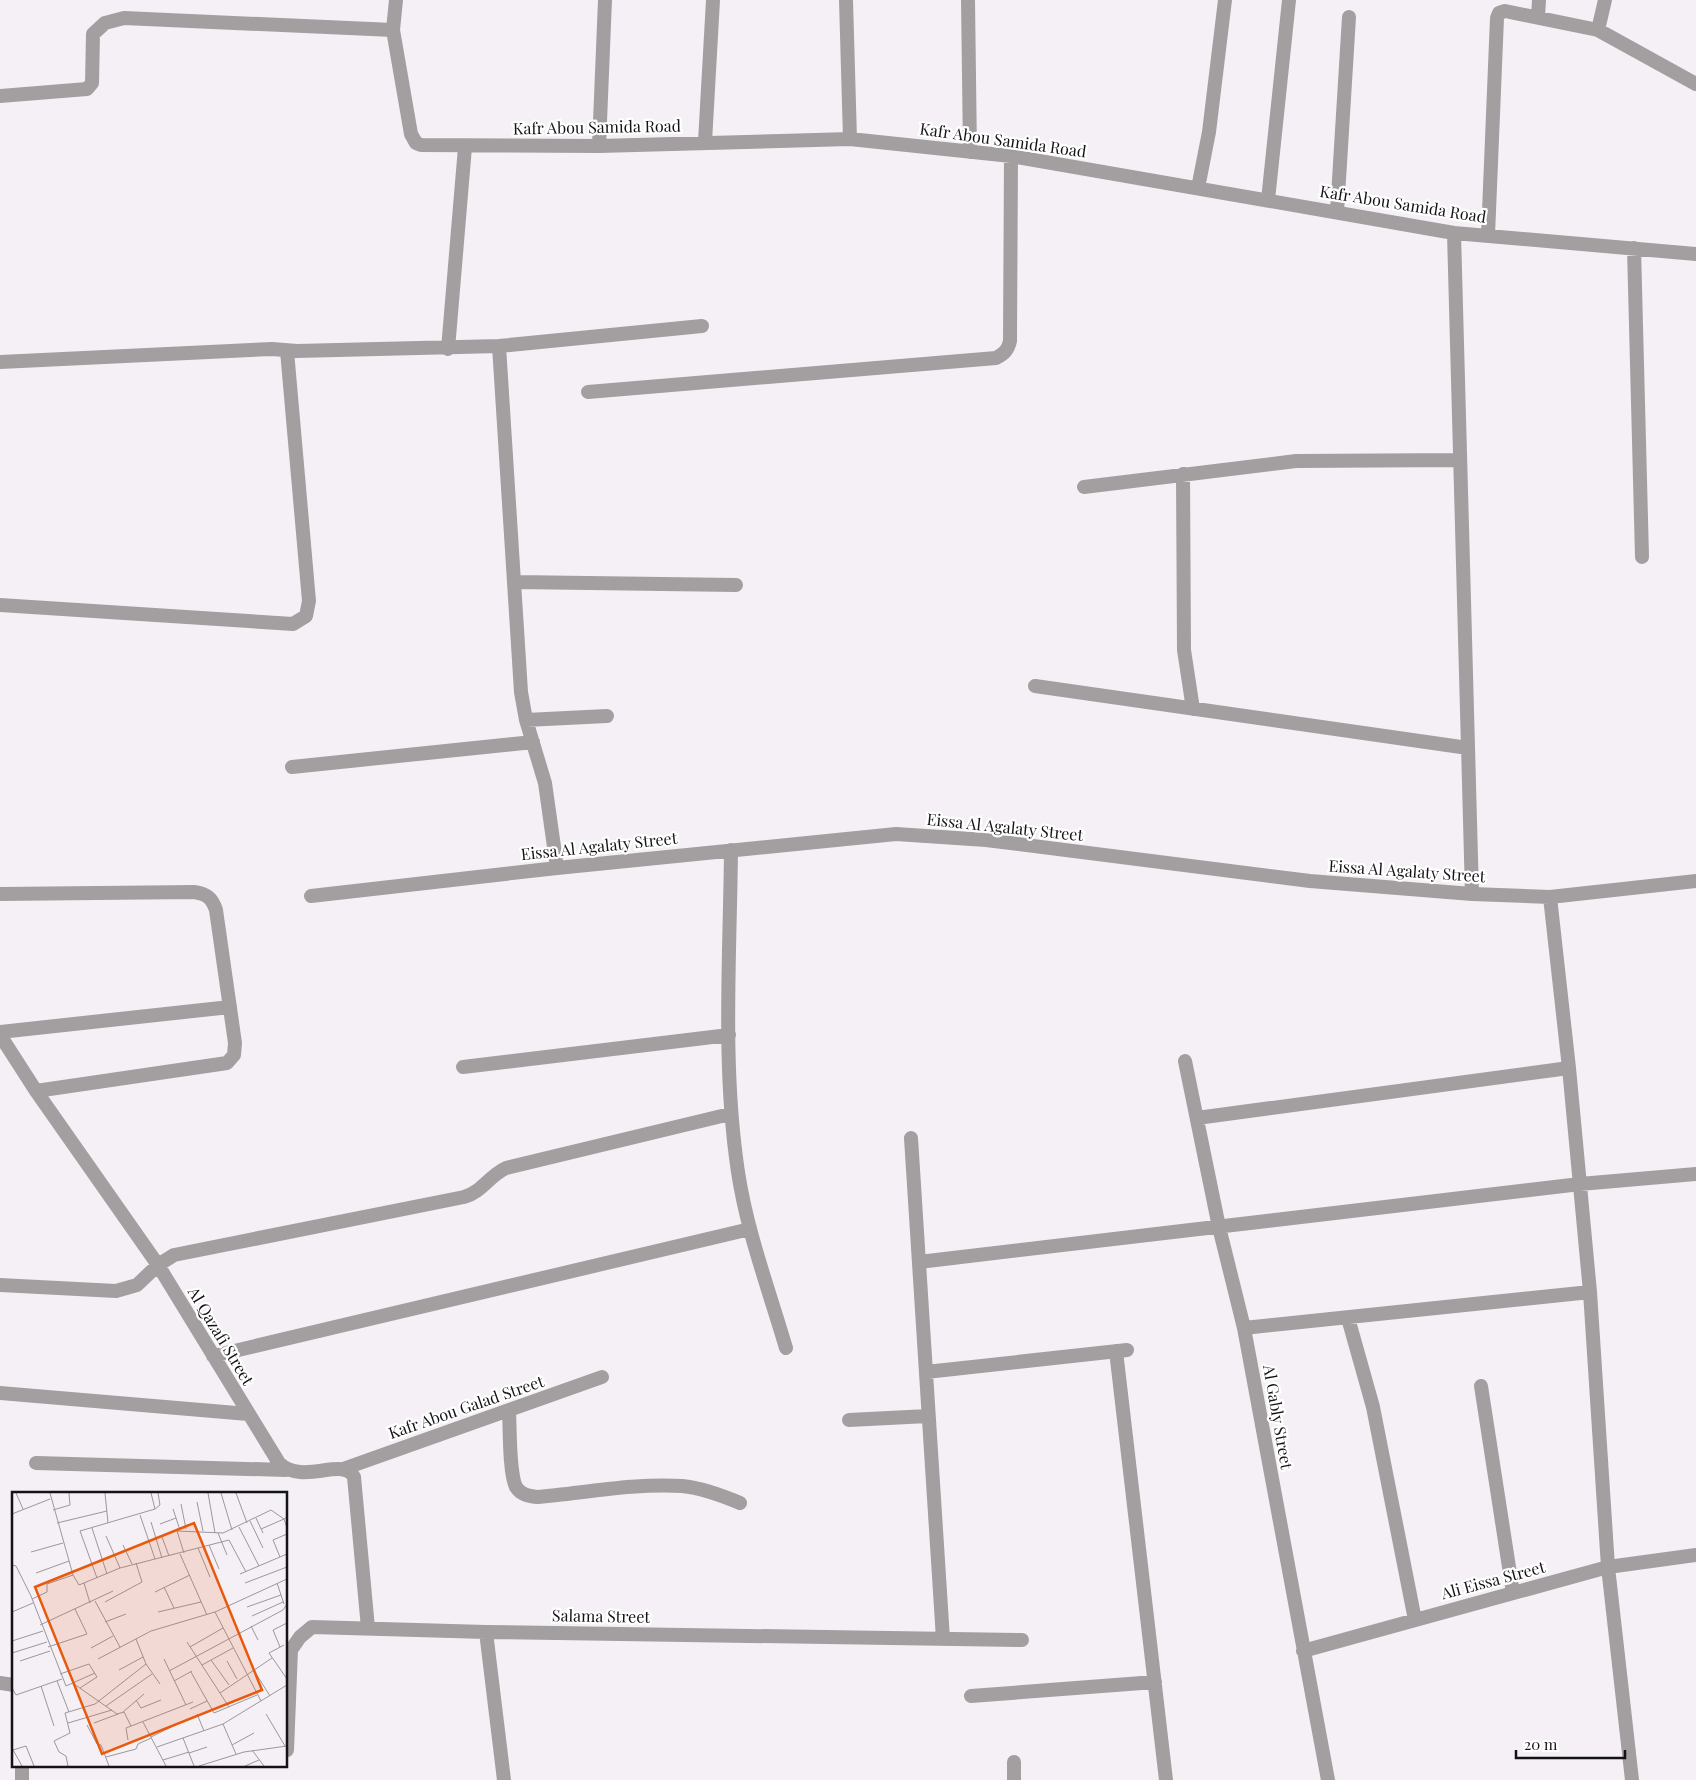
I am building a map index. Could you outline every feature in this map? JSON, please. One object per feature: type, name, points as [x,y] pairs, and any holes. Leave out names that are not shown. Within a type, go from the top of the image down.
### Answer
[{"type":"street","points":[[0,96],[87,89],[92,83],[93,34],[105,23],[124,18],[393,30],[396,0]]},
{"type":"street","points":[[599,146],[605,0]]},
{"type":"street","points":[[705,142],[713,0]]},
{"type":"street","points":[[846,0],[850,139]]},
{"type":"street","points":[[968,0],[970,152]]},
{"type":"street","points":[[1198,188],[1209,132],[1225,0]]},
{"type":"street","points":[[1268,200],[1289,0]]},
{"type":"street","points":[[1538,17],[1539,0]]},
{"type":"street","points":[[1598,30],[1605,0]]},
{"type":"street","points":[[1488,235],[1497,18],[1499,13],[1505,11],[1598,30],[1696,84]]},
{"type":"street","points":[[1337,212],[1349,18]]},
{"type":"street","name":"Kafr Abou Samida Road","points":[[393,30],[411,134],[416,143],[428,146],[599,146],[850,139],[1012,156],[1454,233],[1696,254]]},
{"type":"street","points":[[448,349],[465,147]]},
{"type":"street","points":[[588,392],[699,384],[996,358],[1001,356],[1009,346],[1010,341],[1012,156]]},
{"type":"street","points":[[1454,233],[1472,894]]},
{"type":"street","points":[[1634,248],[1642,556]]},
{"type":"street","points":[[0,362],[272,349],[287,351],[448,349],[499,346],[702,326]]},
{"type":"street","points":[[499,346],[521,692],[526,720],[545,783],[557,868]]},
{"type":"street","points":[[0,604],[293,624],[306,616],[309,601],[287,351]]},
{"type":"street","points":[[1084,487],[1296,461],[1460,460]]},
{"type":"street","points":[[1183,474],[1184,650],[1193,709]]},
{"type":"street","points":[[515,582],[736,585]]},
{"type":"street","points":[[1034,686],[1468,748]]},
{"type":"street","points":[[526,720],[606,716]]},
{"type":"street","points":[[292,767],[533,742]]},
{"type":"street","name":"Eissa Al Agalaty Street","points":[[312,896],[557,868],[896,834],[986,840],[1310,881],[1472,894],[1550,897],[1696,881]]},
{"type":"street","points":[[731,850],[730,1114],[738,1174],[750,1228],[786,1348]]},
{"type":"street","points":[[0,894],[204,894],[212,900],[216,910],[236,1049],[234,1055],[227,1063],[36,1091]]},
{"type":"street","points":[[1550,897],[1569,1068],[1590,1292],[1608,1567],[1632,1780]]},
{"type":"street","points":[[0,1033],[230,1007]]},
{"type":"street","name":"Al Qazafi Street","points":[[0,1033],[36,1091],[158,1265],[248,1414],[279,1463],[286,1470]]},
{"type":"street","points":[[462,1067],[729,1035]]},
{"type":"street","name":"Al Gably Street","points":[[1185,1061],[1219,1226],[1244,1328],[1328,1780]]},
{"type":"street","points":[[1197,1118],[1569,1068]]},
{"type":"street","points":[[0,1285],[116,1291],[137,1285],[158,1265],[174,1255],[464,1197],[474,1194],[497,1172],[506,1168],[730,1114]]},
{"type":"street","points":[[911,1138],[943,1639]]},
{"type":"street","points":[[919,1262],[1580,1184],[1696,1174]]},
{"type":"street","points":[[213,1356],[750,1228]]},
{"type":"street","points":[[1244,1328],[1590,1292]]},
{"type":"street","points":[[1348,1318],[1373,1407],[1415,1620]]},
{"type":"street","points":[[926,1372],[1121,1350],[1154,1682],[1166,1780]]},
{"type":"street","name":"Kafr Abou Galad Street","points":[[343,1468],[602,1377]]},
{"type":"street","points":[[1481,1386],[1512,1593]]},
{"type":"street","points":[[0,1393],[248,1414]]},
{"type":"street","points":[[509,1411],[513,1477],[517,1488],[526,1496],[537,1497],[652,1486],[682,1486],[712,1492],[740,1502]]},
{"type":"street","points":[[849,1420],[928,1416]]},
{"type":"street","points":[[36,1463],[286,1470],[299,1473],[348,1469],[354,1477],[368,1628]]},
{"type":"street","name":"Ali Eissa Street","points":[[1303,1651],[1608,1567],[1696,1555]]},
{"type":"street","name":"Salama Street","points":[[288,1730],[292,1650],[300,1637],[312,1627],[486,1632],[1022,1640]]},
{"type":"street","points":[[486,1632],[504,1780]]},
{"type":"street","points":[[971,1696],[1154,1682]]},
{"type":"street","points":[[1014,1762],[1014,1780]]}]
